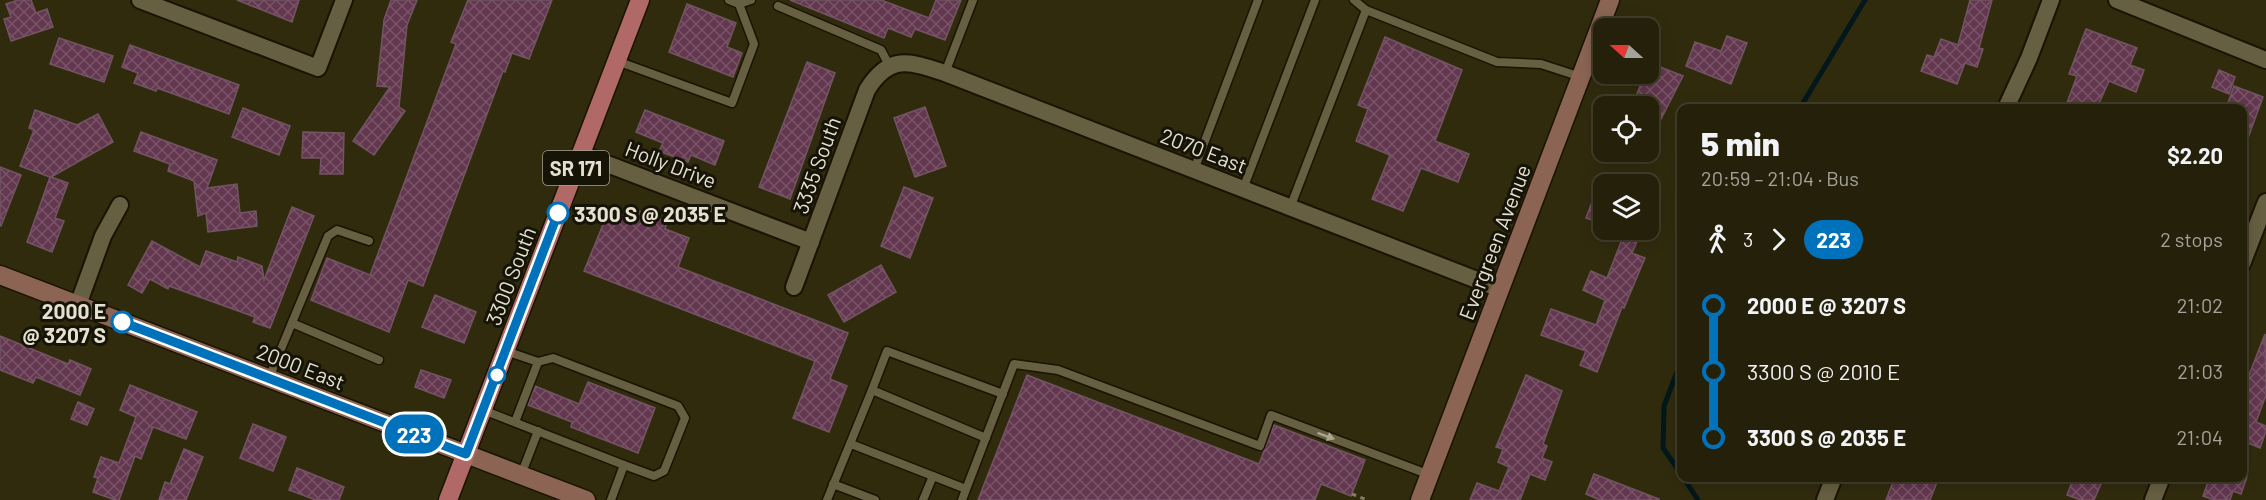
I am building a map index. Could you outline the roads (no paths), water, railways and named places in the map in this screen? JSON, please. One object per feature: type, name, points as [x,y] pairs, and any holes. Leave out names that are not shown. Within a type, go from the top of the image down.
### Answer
[{"type":"main road","name":"3300 South","points":[[448,500],[640,0]]},
{"type":"street","points":[[140,0],[318,68],[344,0]]},
{"type":"street","name":"Evergreen Avenue","points":[[1420,500],[1610,0]]},
{"type":"street","points":[[2008,104],[2029,58],[2051,0]]},
{"type":"street","points":[[2117,0],[2266,60]]},
{"type":"street","name":"2070 East","points":[[889,65],[903,62],[920,64],[945,73],[1500,289]]},
{"type":"street","name":"3335 South","points":[[794,287],[867,90],[875,76],[889,65]]},
{"type":"street","name":"Holly Drive","points":[[581,154],[811,242]]},
{"type":"street","points":[[2247,251],[2266,202]]},
{"type":"street","points":[[78,305],[103,237],[120,205]]},
{"type":"street","name":"2000 East","points":[[0,275],[586,500]]},
{"type":"street","points":[[1825,500],[1832,482]]},
{"type":"street","points":[[2153,500],[2160,482]]},
{"type":"lane","points":[[729,0],[739,4],[751,0]]},
{"type":"lane","points":[[945,73],[973,0]]},
{"type":"lane","points":[[1194,170],[1258,0]]},
{"type":"lane","points":[[1243,189],[1315,0]]},
{"type":"lane","points":[[1354,0],[1366,10],[1497,62],[1518,65],[1541,64],[1581,76]]},
{"type":"lane","points":[[617,61],[732,103],[754,44],[739,4]]},
{"type":"lane","points":[[778,6],[881,50],[889,65]]},
{"type":"lane","points":[[1290,208],[1366,10]]},
{"type":"lane","points":[[269,378],[328,236],[337,230],[369,242]]},
{"type":"lane","points":[[292,323],[380,360]]},
{"type":"lane","points":[[483,410],[654,476],[664,471],[685,418],[678,406],[553,358],[538,362],[506,351]]},
{"type":"lane","points":[[827,500],[887,351],[1003,394]]},
{"type":"lane","points":[[515,422],[538,362]]},
{"type":"lane","points":[[962,500],[1014,364],[1058,370],[1260,446],[1271,416],[1430,475]]},
{"type":"lane","points":[[872,390],[986,438]]},
{"type":"lane","points":[[521,475],[538,431]]},
{"type":"lane","points":[[851,444],[966,489]]},
{"type":"lane","points":[[611,500],[624,465]]},
{"type":"lane","points":[[923,500],[933,476]]},
{"type":"lane","points":[[833,484],[875,500]]},
{"type":"waterway","points":[[1802,104],[1865,0]]},
{"type":"waterway","points":[[1677,372],[1664,406],[1663,448],[1677,468]]},
{"type":"waterway","points":[[1686,482],[1698,500]]},
{"type":"place","name":"3300 S @ 2035 E","points":[[558,213]]},
{"type":"place","name":"2000 E @ 3207 S","points":[[122,322]]}]
